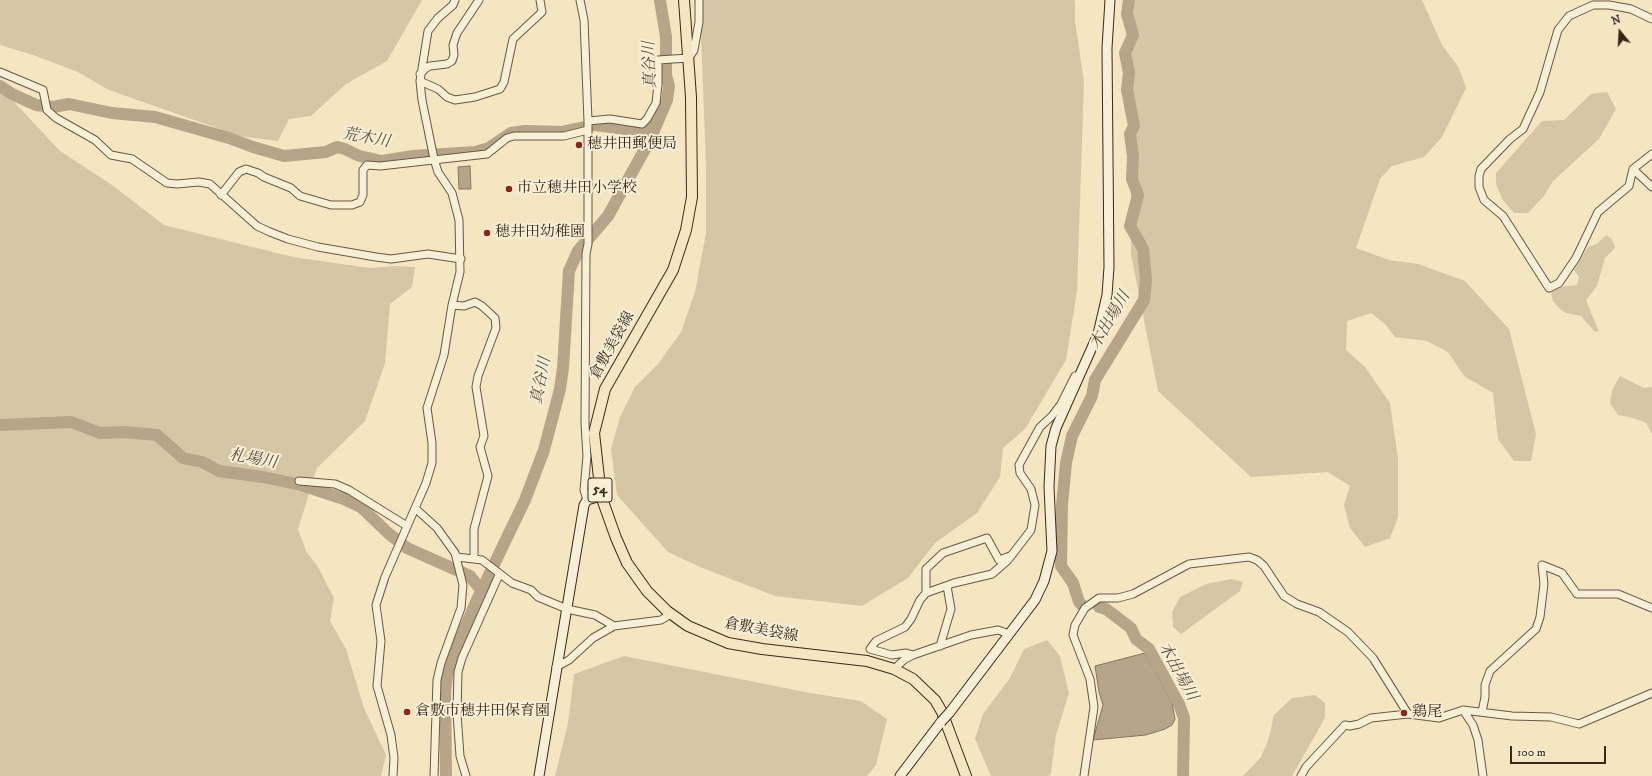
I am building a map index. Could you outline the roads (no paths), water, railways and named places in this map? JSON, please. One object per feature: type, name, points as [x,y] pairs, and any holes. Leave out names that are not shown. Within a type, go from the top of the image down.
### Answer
[{"type":"main road","name":"倉敷美袋線","points":[[684,0],[684,59],[692,197],[686,230],[672,270],[605,389],[594,434],[601,496],[616,538],[627,563],[647,590],[671,614],[688,626],[728,643],[762,649],[867,661],[894,669],[913,680],[935,700],[942,712],[966,776]]},
{"type":"street","points":[[393,776],[394,758],[391,735],[377,686],[381,641],[376,605],[385,577],[416,509],[432,463],[432,443],[427,408],[444,355],[452,305],[460,272],[461,258],[459,220],[452,193],[438,172],[422,100],[420,78],[428,31],[438,18],[453,5],[455,0]]},
{"type":"street","points":[[420,78],[426,68],[430,66],[447,64],[452,61],[454,55],[453,45],[456,33],[479,0]]},
{"type":"street","points":[[420,78],[438,89],[447,97],[455,100],[475,98],[500,89],[504,82],[513,39],[542,12],[540,0]]},
{"type":"street","points":[[580,0],[584,20],[588,126],[585,424],[587,456],[584,490],[587,500]]},
{"type":"street","points":[[221,195],[239,172],[246,169],[258,173],[264,178],[291,188],[300,196],[331,205],[352,205],[360,202],[363,195],[363,170],[367,165],[380,166],[434,156],[487,154],[507,138],[514,136],[564,136],[610,119],[642,124],[647,120],[656,103],[658,60],[684,59],[694,50],[699,22],[699,0]]},
{"type":"street","points":[[900,776],[1035,600],[1048,568],[1052,551],[1049,487],[1052,446],[1056,428],[1090,353],[1104,312],[1109,267],[1107,48],[1110,0]]},
{"type":"street","points":[[1652,19],[1631,9],[1609,5],[1593,5],[1569,16],[1558,30],[1540,92],[1523,129],[1510,140],[1482,169],[1479,176],[1479,187],[1484,200],[1503,216],[1549,288],[1559,283],[1576,258],[1598,212],[1629,186],[1633,169],[1652,154]]},
{"type":"street","points":[[0,72],[43,90],[47,110],[56,118],[95,140],[112,155],[132,159],[167,183],[177,184],[199,182],[210,184],[257,226],[288,239],[318,247],[391,259],[428,254],[461,258]]},
{"type":"street","points":[[1633,169],[1652,187]]},
{"type":"street","points":[[452,305],[464,306],[475,302],[482,306],[495,318],[496,328],[477,382],[484,436],[480,447],[488,476],[474,529],[474,559]]},
{"type":"street","points":[[913,655],[906,653],[892,655],[870,648],[876,641],[905,627],[911,619],[920,600],[926,594],[947,586],[992,574],[1012,555],[1031,530],[1035,505],[1031,489],[1020,473],[1019,465],[1040,427],[1052,416],[1090,353]]},
{"type":"street","points":[[299,481],[335,484],[349,490],[408,526]]},
{"type":"street","points":[[539,776],[584,505],[587,500],[601,496]]},
{"type":"street","points":[[416,509],[437,528],[457,557],[463,584],[461,608],[440,664],[437,680],[434,776]]},
{"type":"street","points":[[926,594],[926,569],[943,553],[987,538],[999,560],[1012,555]]},
{"type":"street","points":[[457,557],[482,560],[499,575],[512,583],[531,590],[538,597],[566,609],[596,615],[614,626]]},
{"type":"street","points":[[1084,776],[1094,706],[1090,678],[1073,635],[1075,625],[1085,608],[1099,598],[1118,598],[1133,594],[1189,564],[1249,557],[1257,560],[1264,566],[1284,596],[1297,604],[1319,612],[1348,632],[1373,658],[1408,714]]},
{"type":"street","points":[[1482,712],[1485,697],[1485,685],[1490,671],[1536,630],[1540,617],[1544,584],[1542,565],[1562,573],[1577,594],[1618,594],[1652,608]]},
{"type":"street","points":[[466,776],[460,756],[457,713],[458,672],[462,658],[499,575]]},
{"type":"street","points":[[940,646],[951,609],[947,586]]},
{"type":"street","points":[[556,667],[569,660],[589,640],[614,626],[661,620],[671,614]]},
{"type":"street","points":[[894,669],[913,655],[989,631],[998,630],[1010,634]]},
{"type":"street","points":[[1301,776],[1306,767],[1345,725],[1350,726],[1359,724],[1371,718],[1408,714],[1439,718],[1463,710],[1512,716],[1551,717],[1579,724],[1652,693]]},
{"type":"street","points":[[1463,710],[1473,726],[1478,740],[1483,776]]},
{"type":"waterway","name":"真谷川","points":[[446,776],[445,692],[447,676],[452,658],[476,602],[525,500],[544,450],[560,389],[563,368],[569,271],[578,251],[608,216],[650,140],[667,100],[669,86],[666,75],[666,37],[660,0]]},
{"type":"waterway","name":"木出場川","points":[[1083,606],[1079,602],[1073,583],[1061,566],[1062,505],[1066,463],[1072,436],[1092,396],[1095,380],[1144,300],[1146,280],[1143,249],[1130,226],[1138,195],[1132,179],[1133,156],[1130,134],[1134,126],[1127,90],[1129,73],[1125,53],[1133,35],[1127,14],[1129,0]]},
{"type":"waterway","name":"荒木川","points":[[0,86],[12,94],[36,105],[53,107],[69,104],[112,113],[155,117],[229,138],[284,156],[326,152],[337,147],[359,156],[382,161],[413,156],[475,152],[489,148],[511,133],[525,131],[561,132],[594,125],[643,131],[657,122]]},
{"type":"waterway","name":"札場川","points":[[0,425],[71,422],[100,433],[124,432],[157,435],[183,458],[202,462],[219,471],[263,477],[301,485],[344,499],[361,507],[388,533],[407,548],[470,576],[481,590]]},
{"type":"waterway","name":"木出場川","points":[[1099,607],[1106,609],[1131,628],[1136,639],[1149,649],[1179,704],[1184,718],[1183,776]]},
{"type":"place","name":"穂井田郵便局","points":[[579,145]]},
{"type":"place","name":"市立穂井田小学校","points":[[509,189]]},
{"type":"place","name":"穂井田幼稚園","points":[[487,233]]},
{"type":"place","name":"倉敷市穂井田保育園","points":[[407,712]]},
{"type":"place","name":"鶏尾","points":[[1404,713]]}]
